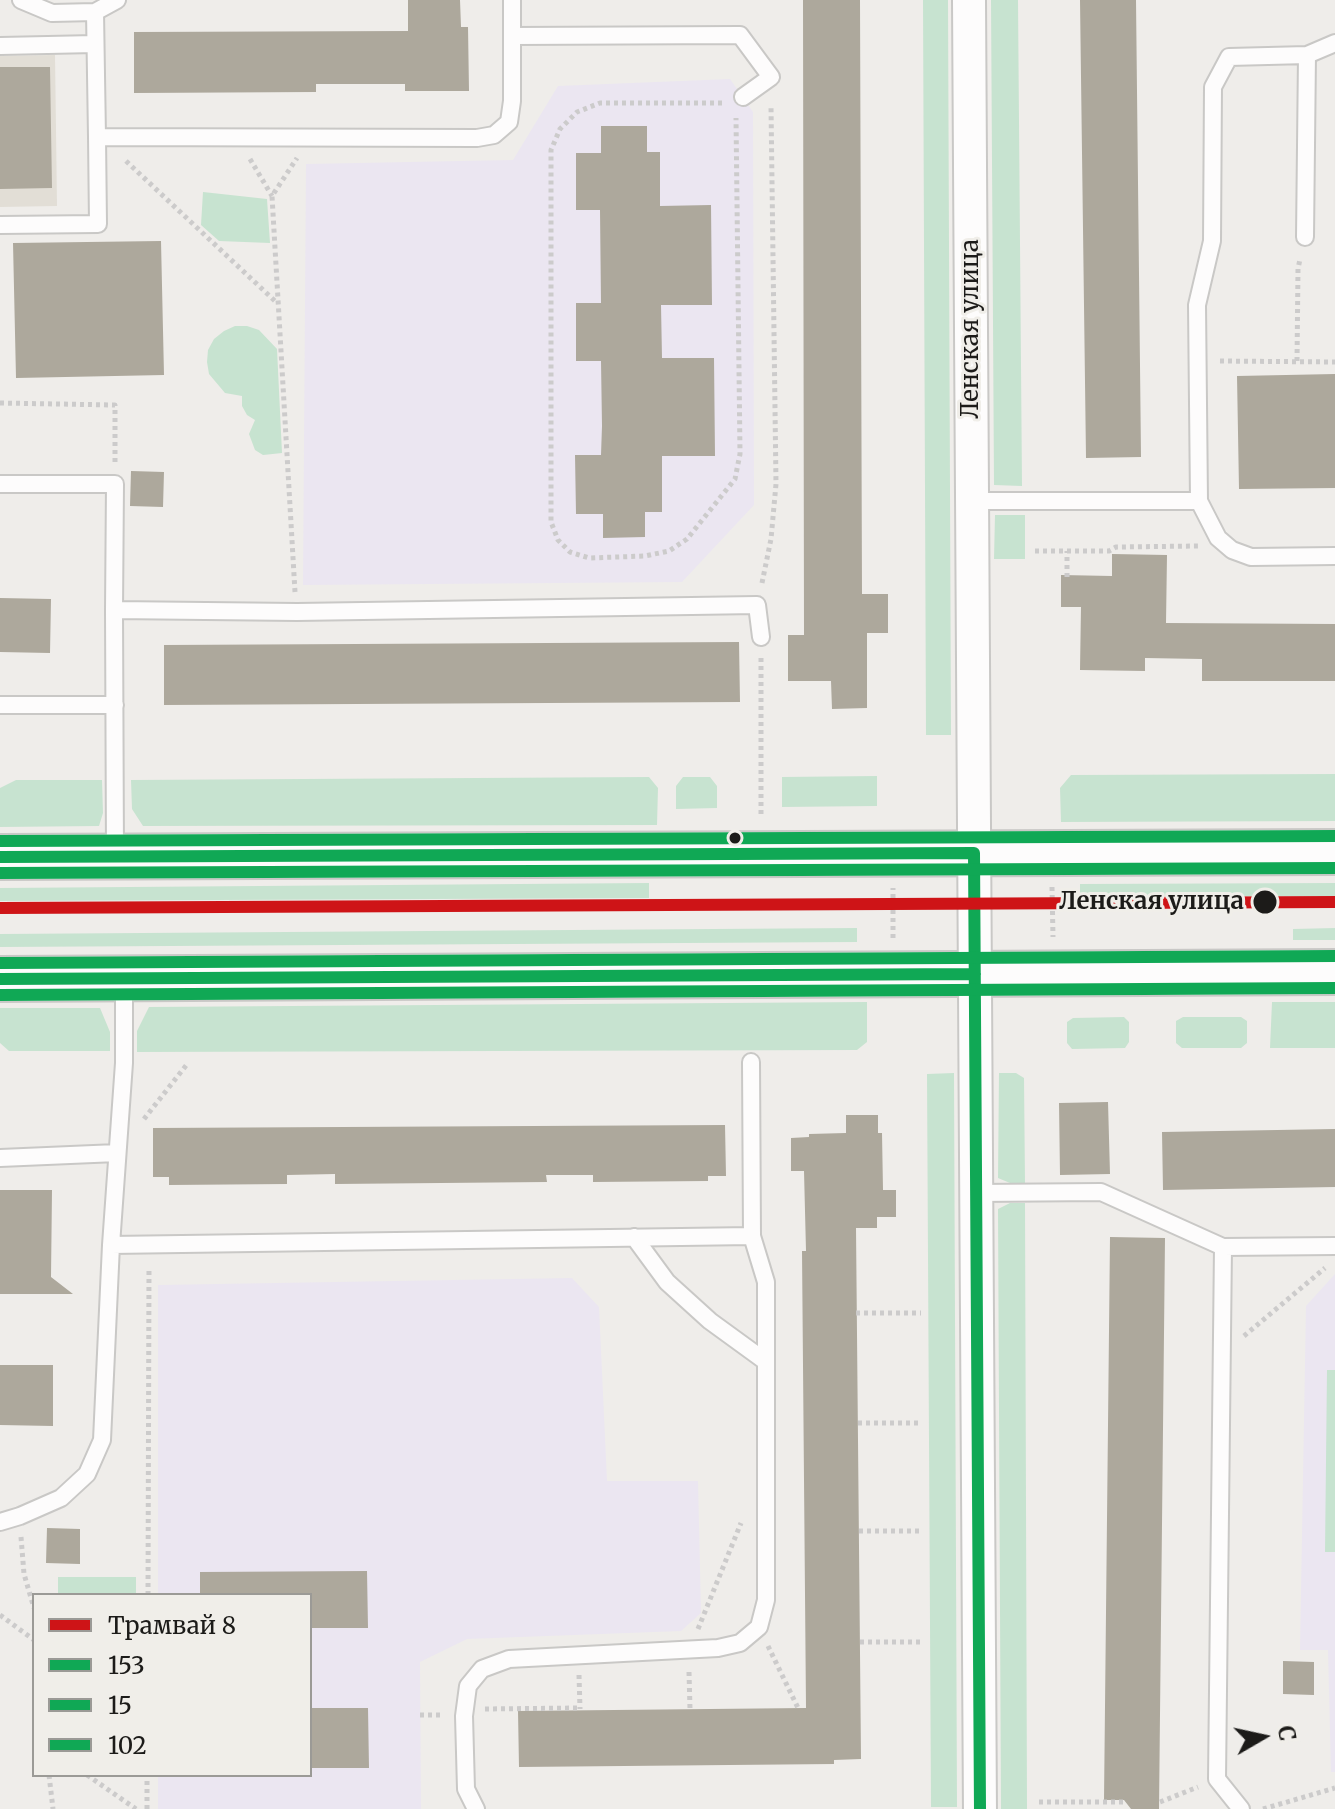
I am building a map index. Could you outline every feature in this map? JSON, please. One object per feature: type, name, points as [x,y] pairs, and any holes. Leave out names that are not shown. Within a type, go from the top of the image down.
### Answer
[{"type":"main road","points":[[0,857],[1335,852]]},
{"type":"main road","points":[[0,979],[1335,972]]},
{"type":"street","name":"Ленская улица","points":[[969,0],[980,1809]]},
{"type":"lane","points":[[21,0],[52,13],[95,12],[117,0]]},
{"type":"lane","points":[[97,137],[477,138],[494,135],[509,122],[512,101],[512,0]]},
{"type":"lane","points":[[0,225],[98,224],[95,12]]},
{"type":"lane","points":[[512,36],[740,35],[771,77],[739,100]]},
{"type":"lane","points":[[1335,43],[1307,55],[1229,57],[1213,87],[1212,241],[1197,305],[1199,501],[1218,538],[1232,550],[1251,557],[1335,556]]},
{"type":"lane","points":[[0,46],[95,44]]},
{"type":"lane","points":[[1305,237],[1307,55]]},
{"type":"lane","points":[[0,484],[115,484],[115,857]]},
{"type":"lane","points":[[972,501],[1199,501]]},
{"type":"lane","points":[[114,610],[297,612],[757,605],[761,637]]},
{"type":"lane","points":[[0,705],[115,705]]},
{"type":"lane","points":[[0,1522],[61,1498],[87,1474],[102,1440],[124,1063],[124,978]]},
{"type":"lane","points":[[476,1809],[466,1789],[465,1709],[468,1686],[482,1669],[509,1659],[740,1643],[759,1627],[766,1600],[766,1282],[752,1236],[751,1062]]},
{"type":"lane","points":[[0,1158],[117,1153]]},
{"type":"lane","points":[[977,1193],[1101,1192],[1223,1247],[1335,1246]]},
{"type":"lane","points":[[111,1245],[752,1236]]},
{"type":"lane","points":[[634,1237],[667,1282],[710,1321],[765,1361]]},
{"type":"lane","points":[[1223,1247],[1217,1779],[1241,1809]]},
{"type":"path","points":[[757,605],[771,539],[776,484],[771,77]]},
{"type":"path","points":[[739,100],[740,454],[735,479],[687,539],[669,551],[645,556],[589,558],[570,552],[558,540],[551,522],[551,150],[560,129],[577,112],[600,103],[739,100]]},
{"type":"path","points":[[97,137],[277,302]]},
{"type":"path","points":[[237,138],[272,196],[297,612]]},
{"type":"path","points":[[272,196],[311,138]]},
{"type":"path","points":[[1297,361],[1298,269],[1305,237]]},
{"type":"path","points":[[1198,361],[1335,362]]},
{"type":"path","points":[[0,403],[115,405],[115,484]]},
{"type":"path","points":[[1035,551],[1200,546],[1218,538]]},
{"type":"path","points":[[1067,551],[1067,577]]},
{"type":"path","points":[[761,637],[761,816]]},
{"type":"path","points":[[1052,878],[1053,946]]},
{"type":"path","points":[[892,947],[893,879]]},
{"type":"path","points":[[117,1153],[188,1063]]},
{"type":"path","points":[[148,1593],[149,1246]]},
{"type":"path","points":[[1222,1354],[1335,1260]]},
{"type":"path","points":[[856,1313],[921,1313]]},
{"type":"path","points":[[858,1423],[921,1423]]},
{"type":"path","points":[[20,1516],[24,1574],[32,1601]]},
{"type":"path","points":[[690,1709],[688,1649],[743,1518]]},
{"type":"path","points":[[859,1531],[921,1531]]},
{"type":"path","points":[[0,1615],[7,1617],[32,1638]]},
{"type":"path","points":[[759,1627],[798,1708]]},
{"type":"path","points":[[860,1642],[921,1642]]},
{"type":"path","points":[[465,1709],[580,1709],[578,1655]]},
{"type":"path","points":[[49,1777],[53,1809]]},
{"type":"path","points":[[90,1777],[136,1809]]},
{"type":"path","points":[[147,1777],[147,1809]]},
{"type":"path","points":[[1160,1802],[1217,1779]]},
{"type":"path","points":[[1262,1809],[1335,1788]]},
{"type":"path","points":[[1039,1802],[1126,1802]]},
{"type":"path","points":[[1057,1802],[1059,1809]]},
{"type":"path","points":[[1112,1809],[1117,1802]]},
{"type":"shaded area","points":[[55,55],[57,206],[0,207],[0,56]]},
{"type":"shaded area","points":[[730,79],[753,112],[754,505],[682,582],[303,585],[306,164],[513,160],[558,86]]},
{"type":"shaded area","points":[[1335,1274],[1335,1772],[1331,1772],[1328,1650],[1300,1650],[1306,1306]]},
{"type":"shaded area","points":[[572,1278],[599,1307],[607,1481],[698,1481],[701,1613],[681,1631],[467,1639],[420,1662],[421,1809],[158,1809],[158,1777],[312,1777],[312,1593],[158,1593],[158,1285]]},
{"type":"green space","points":[[923,0],[948,0],[951,735],[926,735]]},
{"type":"green space","points":[[991,0],[1018,0],[1022,486],[994,485]]},
{"type":"green space","points":[[203,192],[267,199],[270,243],[219,241],[201,225]]},
{"type":"green space","points":[[235,326],[259,330],[277,349],[282,453],[263,455],[255,450],[249,434],[255,420],[247,415],[242,406],[242,396],[225,393],[209,374],[208,350],[214,339]]},
{"type":"green space","points":[[995,515],[1025,515],[1025,559],[994,559]]},
{"type":"green space","points":[[1335,774],[1335,821],[1061,822],[1060,788],[1071,775]]},
{"type":"green space","points":[[877,776],[877,806],[782,807],[782,777]]},
{"type":"green space","points":[[649,777],[658,788],[657,825],[143,826],[132,809],[131,780]]},
{"type":"green space","points":[[683,777],[710,777],[717,786],[717,808],[676,809],[676,786]]},
{"type":"green space","points":[[16,780],[102,780],[103,813],[99,826],[0,827],[0,788]]},
{"type":"green space","points":[[649,883],[649,898],[0,901],[0,888]]},
{"type":"green space","points":[[1335,883],[1335,896],[1080,897],[1080,884]]},
{"type":"green space","points":[[857,928],[857,942],[0,947],[0,934]]},
{"type":"green space","points":[[1335,928],[1335,940],[1293,940],[1293,929]]},
{"type":"green space","points":[[867,1002],[867,1042],[857,1050],[137,1052],[137,1031],[149,1007]]},
{"type":"green space","points":[[1272,1002],[1335,1002],[1335,1048],[1270,1048]]},
{"type":"green space","points":[[0,1008],[100,1008],[110,1032],[110,1051],[9,1051],[0,1043]]},
{"type":"green space","points":[[1124,1017],[1129,1022],[1129,1042],[1125,1048],[1072,1049],[1067,1043],[1067,1022],[1073,1018]]},
{"type":"green space","points":[[1183,1017],[1241,1017],[1247,1021],[1247,1043],[1241,1048],[1182,1048],[1176,1043],[1176,1021]]},
{"type":"green space","points":[[954,1073],[957,1807],[931,1807],[927,1074]]},
{"type":"green space","points":[[999,1073],[1016,1073],[1024,1078],[1025,1183],[1010,1183],[998,1178]]},
{"type":"green space","points":[[1010,1203],[1025,1203],[1027,1809],[1001,1809],[998,1209]]},
{"type":"green space","points":[[1327,1370],[1335,1370],[1335,1552],[1325,1552]]},
{"type":"green space","points":[[58,1577],[136,1577],[136,1593],[58,1593]]},
{"type":"building","points":[[408,0],[460,0],[461,27],[468,27],[469,91],[405,91],[405,84],[316,84],[316,92],[134,93],[134,32],[408,31]]},
{"type":"building","points":[[803,0],[860,0],[862,594],[888,594],[888,633],[867,633],[867,708],[832,709],[831,681],[788,681],[788,635],[804,635]]},
{"type":"building","points":[[1080,0],[1136,0],[1141,457],[1086,458]]},
{"type":"building","points":[[0,67],[50,67],[52,188],[0,189]]},
{"type":"building","points":[[601,126],[647,126],[647,152],[660,152],[660,206],[711,205],[712,305],[661,305],[662,358],[714,358],[715,456],[662,456],[662,512],[645,512],[645,537],[603,538],[603,514],[576,514],[575,455],[601,455],[602,426],[601,361],[576,361],[576,303],[601,303],[600,210],[576,210],[576,153],[601,153]]},
{"type":"building","points":[[161,241],[164,375],[16,378],[13,243]]},
{"type":"building","points":[[1335,374],[1335,488],[1239,489],[1237,376]]},
{"type":"building","points":[[131,471],[164,472],[163,507],[130,506]]},
{"type":"building","points":[[1112,554],[1167,555],[1166,623],[1335,624],[1335,681],[1202,681],[1202,659],[1145,658],[1145,671],[1080,670],[1081,607],[1061,607],[1061,575],[1112,576]]},
{"type":"building","points":[[0,598],[51,599],[50,653],[0,652]]},
{"type":"building","points":[[739,642],[740,702],[164,705],[164,645]]},
{"type":"building","points":[[1108,1102],[1110,1174],[1060,1175],[1059,1103]]},
{"type":"building","points":[[846,1115],[878,1115],[878,1133],[882,1133],[883,1190],[896,1190],[896,1217],[877,1217],[877,1228],[856,1228],[861,1759],[834,1760],[834,1764],[519,1767],[518,1711],[806,1708],[804,1171],[791,1171],[791,1138],[846,1133]]},
{"type":"building","points":[[725,1125],[726,1176],[708,1176],[708,1181],[593,1182],[593,1175],[546,1175],[547,1182],[335,1184],[335,1174],[287,1175],[287,1184],[169,1185],[169,1177],[153,1177],[153,1128]]},
{"type":"building","points":[[1335,1129],[1335,1187],[1163,1190],[1162,1132]]},
{"type":"building","points":[[0,1190],[52,1190],[51,1277],[73,1294],[0,1294]]},
{"type":"building","points":[[1110,1237],[1165,1238],[1159,1809],[1131,1809],[1124,1800],[1104,1800]]},
{"type":"building","points":[[0,1365],[53,1365],[53,1426],[0,1425]]},
{"type":"building","points":[[47,1528],[80,1529],[80,1564],[46,1563]]},
{"type":"building","points":[[367,1571],[368,1628],[312,1628],[312,1593],[200,1593],[200,1572]]},
{"type":"building","points":[[1283,1661],[1314,1662],[1314,1695],[1283,1694]]},
{"type":"building","points":[[312,1708],[368,1708],[369,1768],[312,1768]]},
{"type":"tram line","name":"8","points":[[0,908],[1335,902]]},
{"type":"transit line","name":"102","points":[[0,841],[1335,836]]},
{"type":"transit line","name":"153","points":[[0,857],[974,853],[980,1809]]},
{"type":"transit line","name":"15","points":[[0,873],[1335,868]]},
{"type":"transit line","name":"102","points":[[0,963],[1335,956]]},
{"type":"transit line","name":"153","points":[[0,979],[975,974]]},
{"type":"transit line","name":"15","points":[[0,995],[1335,988]]},
{"type":"place","name":"Ленская улица","points":[[1265,902]]}]
